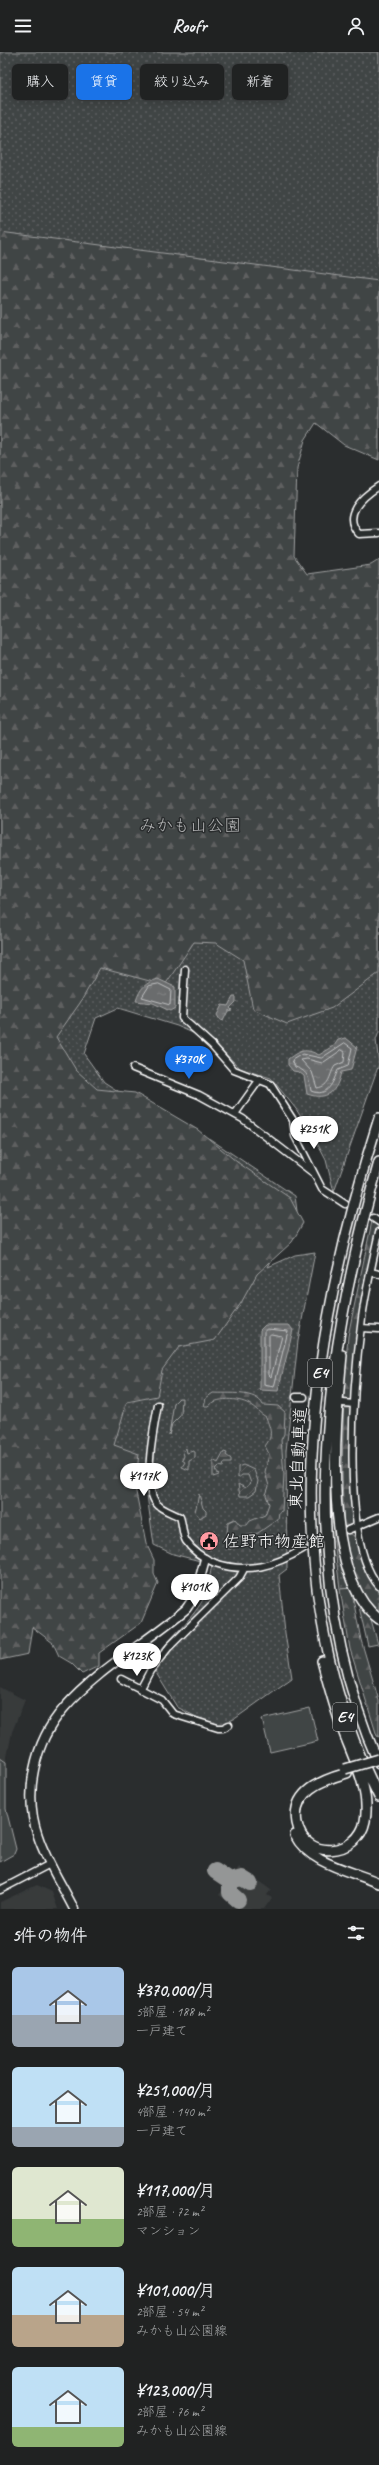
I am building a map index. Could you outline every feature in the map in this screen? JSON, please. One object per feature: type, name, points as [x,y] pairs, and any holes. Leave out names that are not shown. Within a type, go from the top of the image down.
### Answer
[{"type":"highway","name":"東北自動車道","points":[[379,1118],[341,1256],[328,1316],[317,1395],[312,1450],[311,1517],[316,1589],[323,1634],[347,1724],[379,1797]]},
{"type":"highway","name":"東北自動車道","points":[[379,1162],[354,1259],[342,1317],[335,1359],[326,1451],[328,1566],[333,1610],[346,1672],[362,1721],[379,1764]]},
{"type":"highway","points":[[342,1317],[337,1425],[337,1514],[342,1554],[348,1575],[361,1602],[379,1619]]},
{"type":"highway","points":[[323,1634],[321,1654],[326,1678],[366,1803],[362,1831],[352,1844],[338,1850],[320,1849],[309,1844],[300,1834],[297,1821],[299,1802],[302,1796],[316,1784],[346,1771],[379,1759]]},
{"type":"highway","points":[[379,1764],[321,1776],[298,1792],[292,1804],[292,1826],[301,1845],[316,1856],[379,1883]]},
{"type":"main road","points":[[74,1909],[50,1864],[38,1836],[32,1810],[31,1786],[35,1762],[54,1721],[84,1689],[186,1609],[195,1596],[204,1559]]},
{"type":"street","points":[[379,486],[361,499],[353,511],[351,523],[359,534],[379,533]]},
{"type":"street","points":[[185,970],[182,1018],[212,1045],[234,1070],[270,1084],[293,1120],[295,1136],[310,1161],[312,1172],[322,1189],[345,1204]]},
{"type":"street","points":[[133,1068],[199,1094],[235,1114],[312,1172]]},
{"type":"street","points":[[235,1114],[260,1080]]},
{"type":"street","points":[[373,1218],[379,1222]]},
{"type":"street","points":[[379,1232],[370,1272],[361,1328],[354,1404],[353,1480],[356,1526],[368,1566],[379,1586]]},
{"type":"street","points":[[370,1272],[379,1274]]},
{"type":"street","points":[[361,1328],[379,1329]]},
{"type":"street","points":[[296,1396],[304,1397]]},
{"type":"street","points":[[343,1403],[354,1404]]},
{"type":"street","points":[[158,1405],[150,1454],[152,1493],[157,1504],[180,1517],[186,1542],[204,1559],[225,1566],[244,1569],[258,1568],[273,1564],[303,1550]]},
{"type":"street","points":[[348,1530],[379,1517]]},
{"type":"street","points":[[140,1690],[150,1671],[161,1655],[240,1578],[244,1569]]},
{"type":"street","points":[[121,1679],[162,1700],[175,1715],[218,1728],[223,1728],[229,1724]]},
{"type":"street","points":[[0,1890],[50,1864]]},
{"type":"shaded area","points":[[0,1687],[25,1700],[12,1732],[6,1762],[0,1758]]},
{"type":"shaded area","points":[[239,1867],[271,1890],[267,1895],[272,1898],[264,1909],[239,1909],[219,1895]]},
{"type":"shaded area","points":[[37,1885],[52,1892],[58,1909],[0,1909],[0,1902]]},
{"type":"green space","name":"みかも山公園","points":[[0,52],[379,52],[379,325],[224,513],[379,642],[379,1032],[376,1040],[379,1064],[334,1192],[326,1160],[317,1143],[296,1109],[271,1078],[241,1069],[213,1042],[177,1026],[118,1008],[96,1018],[84,1054],[104,1082],[155,1115],[210,1139],[295,1196],[297,1211],[268,1267],[295,1255],[315,1252],[298,1341],[286,1451],[287,1569],[279,1575],[285,1633],[292,1678],[236,1718],[221,1725],[206,1722],[177,1707],[150,1663],[195,1612],[201,1603],[208,1587],[212,1564],[173,1554],[154,1545],[146,1488],[0,1477]]},
{"type":"green space","name":"みかも山公園","points":[[0,232],[379,281],[379,460],[344,445],[316,423],[305,440],[297,468],[294,556],[307,574],[371,565],[379,560],[379,973],[332,1008],[287,1024],[253,1009],[243,960],[216,943],[194,942],[165,985],[100,968],[80,1003],[56,1037],[76,1070],[97,1089],[135,1093],[198,1130],[237,1162],[290,1198],[303,1223],[292,1242],[257,1274],[241,1303],[215,1340],[179,1347],[162,1370],[157,1396],[127,1402],[114,1445],[139,1454],[135,1487],[146,1543],[154,1560],[154,1574],[158,1583],[141,1623],[99,1653],[99,1666],[82,1674],[71,1663],[59,1656],[53,1643],[32,1627],[28,1654],[0,1660]]},
{"type":"green space","points":[[372,1221],[379,1228],[360,1314],[353,1387],[354,1525],[346,1530],[347,1534],[350,1533],[355,1537],[359,1544],[371,1576],[379,1590],[379,1616],[357,1587],[344,1539],[342,1472],[344,1385],[348,1336]]},
{"type":"green space","points":[[213,1393],[248,1395],[259,1400],[263,1405],[278,1406],[285,1412],[284,1434],[281,1440],[284,1474],[282,1511],[279,1512],[278,1519],[258,1533],[240,1537],[231,1549],[228,1549],[230,1536],[227,1534],[228,1522],[235,1519],[240,1525],[247,1525],[250,1521],[265,1515],[269,1504],[266,1495],[269,1486],[265,1472],[269,1454],[265,1446],[270,1439],[270,1432],[266,1417],[244,1402],[227,1399],[216,1401],[208,1406],[204,1406],[206,1398]]},
{"type":"green space","points":[[179,1398],[182,1398],[181,1415],[172,1424],[169,1435],[174,1403]]},
{"type":"green space","points":[[186,1448],[187,1453],[193,1451],[195,1452],[195,1458],[189,1461],[189,1470],[182,1467],[185,1462],[182,1460],[184,1456],[183,1452]]},
{"type":"green space","points":[[224,1452],[227,1453],[226,1455],[231,1459],[231,1463],[224,1463],[223,1467],[219,1466],[215,1470],[219,1475],[213,1477],[213,1460],[218,1463]]},
{"type":"green space","points":[[332,1461],[345,1573],[351,1588],[340,1589],[334,1541]]},
{"type":"green space","points":[[243,1465],[254,1470],[258,1481],[256,1491],[249,1496],[240,1496],[238,1484],[245,1488],[251,1483],[248,1475],[242,1475],[238,1478],[238,1467]]},
{"type":"green space","points":[[199,1494],[203,1508],[206,1511],[206,1514],[200,1518],[195,1512]]},
{"type":"green space","points":[[351,1588],[361,1640],[379,1701],[379,1737],[377,1736],[350,1649],[340,1589]]},
{"type":"green space","points":[[358,1602],[370,1616],[378,1644],[368,1646]]},
{"type":"green space","points":[[310,1708],[318,1741],[270,1752],[262,1719]]},
{"type":"green space","points":[[0,1758],[6,1762],[6,1809],[16,1849],[14,1854],[0,1862]]},
{"type":"water","points":[[158,979],[175,987],[175,1008],[170,1011],[153,1003],[136,1001],[139,993],[144,987],[150,982]]},
{"type":"water","points":[[233,997],[236,997],[236,1002],[230,1008],[232,1010],[228,1011],[223,1021],[220,1020],[217,1015],[222,1005],[228,1006]]},
{"type":"water","points":[[346,1038],[357,1047],[351,1070],[341,1072],[337,1085],[330,1093],[320,1096],[307,1094],[304,1076],[299,1072],[293,1071],[288,1065],[288,1059],[303,1051],[310,1051],[319,1055],[334,1046],[338,1040]]},
{"type":"water","points":[[265,1325],[289,1325],[293,1330],[278,1391],[260,1390],[260,1330]]},
{"type":"taxiway","points":[[215,1871],[230,1881],[242,1878],[250,1883]]},
{"type":"taxiway","points":[[230,1881],[230,1893],[238,1900]]},
{"type":"tunnel","points":[[345,1204],[368,1216]]},
{"type":"tunnel","points":[[304,1397],[333,1401]]},
{"type":"tunnel","points":[[303,1549],[348,1530]]},
{"type":"place","name":"佐野市物産館","points":[[209,1541]]}]
